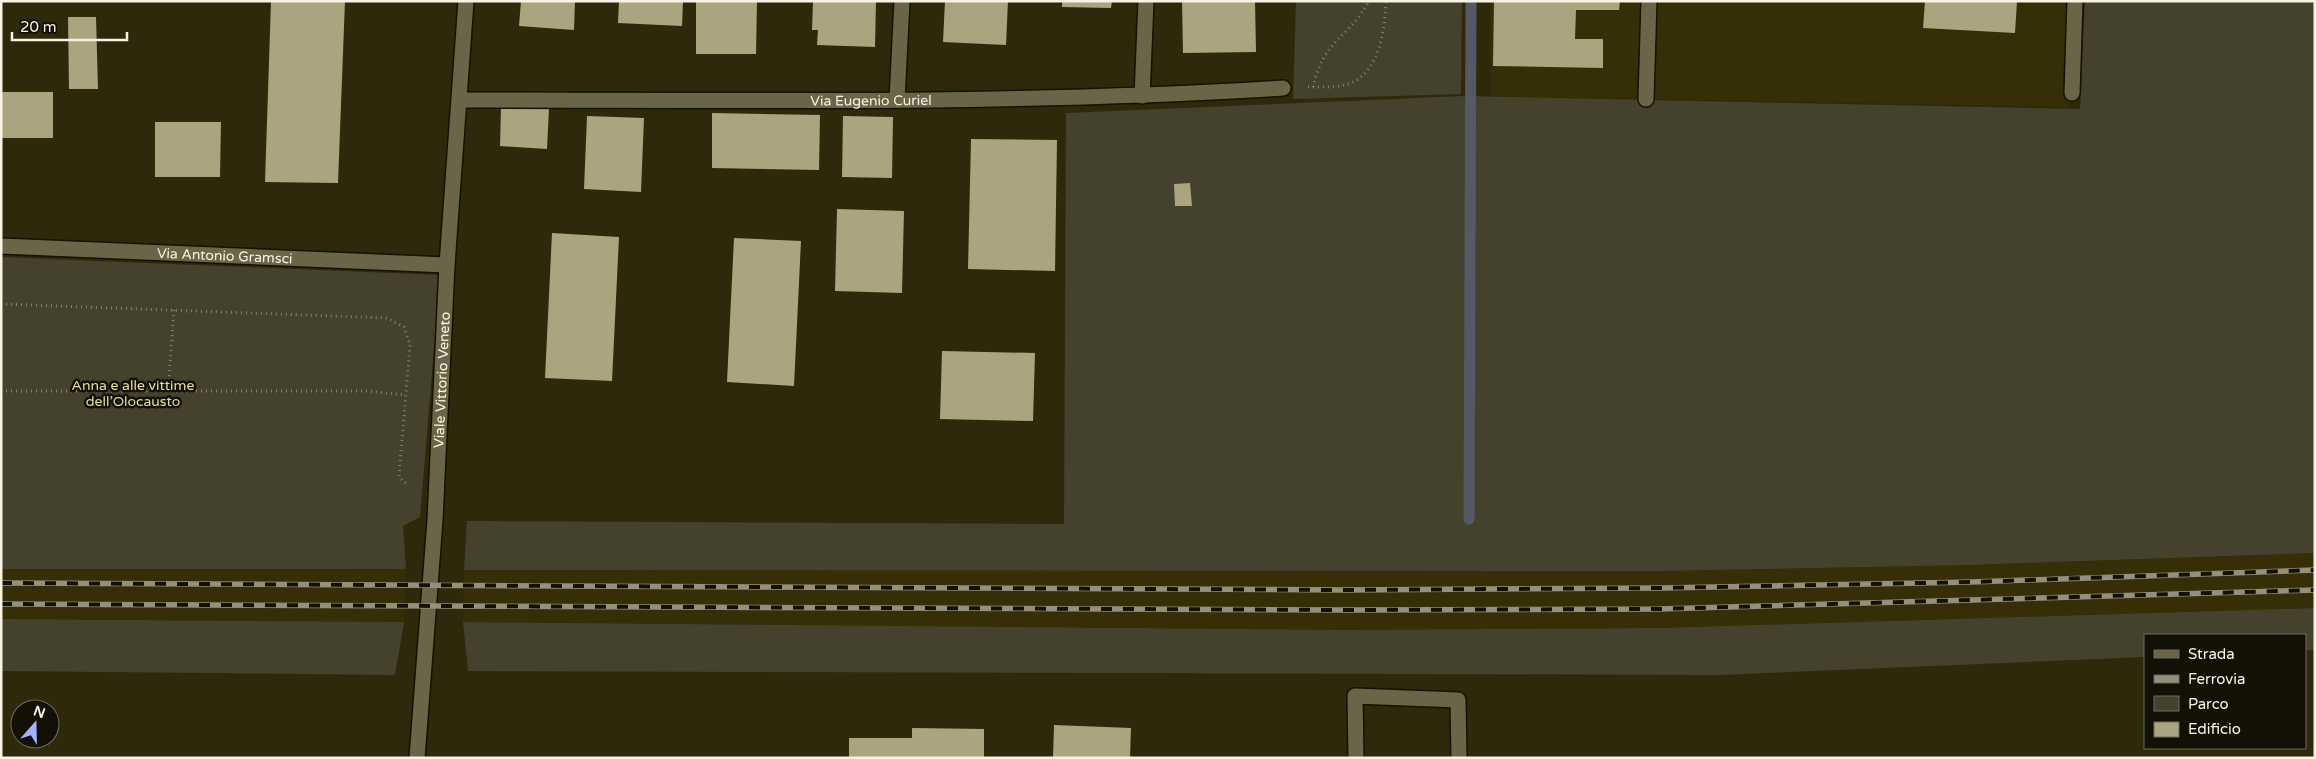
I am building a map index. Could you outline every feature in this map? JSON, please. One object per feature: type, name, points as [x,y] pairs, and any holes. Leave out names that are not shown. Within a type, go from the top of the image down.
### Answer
[{"type":"street","name":"Viale Vittorio Veneto","points":[[417,758],[434,520],[447,266],[466,1]]},
{"type":"street","points":[[896,100],[902,1]]},
{"type":"street","points":[[1142,96],[1146,1]]},
{"type":"street","points":[[1646,99],[1649,1]]},
{"type":"street","points":[[2072,93],[2075,1]]},
{"type":"street","name":"Via Eugenio Curiel","points":[[460,100],[896,100],[1142,96],[1283,88]]},
{"type":"street","name":"Via Antonio Gramsci","points":[[1,246],[447,266]]},
{"type":"street","points":[[1356,758],[1355,696],[1458,700],[1459,758]]},
{"type":"path","points":[[1313,87],[1317,70],[1324,55],[1362,14],[1369,1]]},
{"type":"path","points":[[1283,88],[1341,86],[1352,82],[1368,70],[1384,28],[1386,1]]},
{"type":"path","points":[[1,304],[387,318],[404,327],[410,344],[399,477],[406,485],[416,486]]},
{"type":"path","points":[[168,391],[174,310]]},
{"type":"path","points":[[1,391],[366,391],[405,395]]},
{"type":"shaded area","points":[[1490,1],[2071,1],[2069,107],[1491,96]]},
{"type":"shaded area","points":[[2315,553],[2315,608],[1661,628],[1345,630],[463,622],[464,570],[1660,571],[1970,565]]},
{"type":"shaded area","points":[[1,569],[406,569],[404,622],[1,619]]},
{"type":"green space","points":[[1296,1],[1462,1],[1461,94],[1293,99]]},
{"type":"green space","points":[[2085,1],[2315,1],[2315,553],[1970,565],[1660,571],[464,570],[467,521],[1064,524],[1066,113],[1463,96],[2080,109]]},
{"type":"green space","name":"Anna e alle vittime dell’Olocausto","points":[[1,257],[440,275],[420,517],[403,526],[406,569],[1,569]]},
{"type":"green space","points":[[2315,608],[2315,650],[2306,650],[2306,634],[2144,634],[2144,657],[1720,675],[468,671],[463,622],[1345,630],[1661,628]]},
{"type":"green space","points":[[1,619],[404,622],[395,675],[1,671]]},
{"type":"building","points":[[271,1],[345,1],[338,183],[265,182]]},
{"type":"building","points":[[521,1],[575,1],[574,30],[519,26]]},
{"type":"building","points":[[619,1],[683,1],[682,26],[618,23]]},
{"type":"building","points":[[696,1],[757,1],[756,54],[696,54]]},
{"type":"building","points":[[813,1],[876,1],[875,47],[817,45],[818,30],[812,30]]},
{"type":"building","points":[[945,1],[1008,1],[1006,45],[943,42]]},
{"type":"building","points":[[1062,1],[1112,1],[1111,8],[1062,7]]},
{"type":"building","points":[[1182,1],[1255,1],[1256,52],[1183,53]]},
{"type":"building","points":[[1494,1],[1620,1],[1619,10],[1576,10],[1575,39],[1603,39],[1603,68],[1493,66]]},
{"type":"building","points":[[1925,1],[2017,1],[2015,33],[1923,28]]},
{"type":"building","points":[[68,17],[96,17],[98,89],[69,89]]},
{"type":"building","points":[[1,92],[53,92],[53,138],[1,138]]},
{"type":"building","points":[[501,107],[549,108],[547,149],[500,146]]},
{"type":"building","points":[[712,113],[820,115],[819,170],[712,168]]},
{"type":"building","points":[[587,116],[644,118],[641,192],[584,189]]},
{"type":"building","points":[[843,116],[893,117],[892,178],[842,177]]},
{"type":"building","points":[[155,122],[221,122],[220,177],[155,177]]},
{"type":"building","points":[[971,139],[1057,140],[1055,271],[968,269]]},
{"type":"building","points":[[1190,183],[1192,206],[1175,206],[1174,184]]},
{"type":"building","points":[[837,209],[904,211],[902,293],[835,291]]},
{"type":"building","points":[[552,233],[619,237],[612,381],[545,378]]},
{"type":"building","points":[[734,238],[801,241],[794,386],[727,382]]},
{"type":"building","points":[[942,351],[1035,353],[1033,421],[940,419]]},
{"type":"building","points":[[1054,725],[1131,728],[1130,758],[1053,758]]},
{"type":"building","points":[[912,728],[984,729],[984,758],[849,758],[849,738],[912,738]]},
{"type":"waterway","points":[[1469,519],[1471,1]]},
{"type":"railway","points":[[1,583],[1344,590],[1662,588],[1972,582],[2315,570]]},
{"type":"railway","points":[[1,604],[1345,610],[1660,609],[2315,590]]}]
